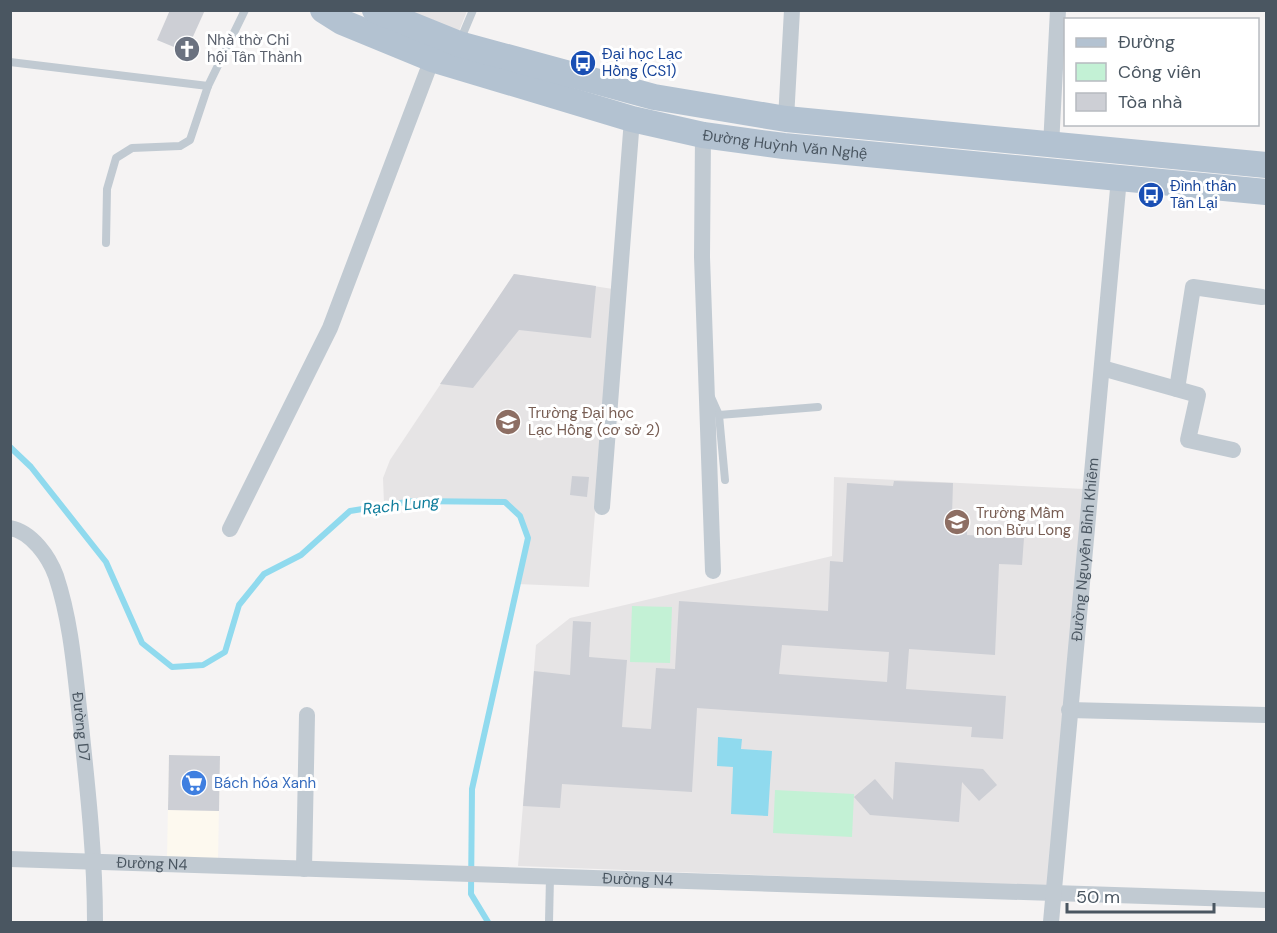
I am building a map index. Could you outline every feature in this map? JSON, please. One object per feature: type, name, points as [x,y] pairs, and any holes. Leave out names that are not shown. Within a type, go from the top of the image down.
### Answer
[{"type":"main road","name":"Đường Huỳnh Văn Nghệ","points":[[375,10],[459,44],[654,97],[786,119],[1266,165]]},
{"type":"main road","name":"Đường Huỳnh Văn Nghệ","points":[[338,14],[432,59],[632,119],[702,135],[784,147],[1266,192]]},
{"type":"main road","points":[[1119,178],[1122,151]]},
{"type":"street","points":[[786,119],[792,10]]},
{"type":"street","points":[[1051,146],[1058,10]]},
{"type":"street","points":[[230,529],[330,328],[432,59]]},
{"type":"street","points":[[602,507],[632,119]]},
{"type":"street","points":[[702,135],[702,256],[713,571]]},
{"type":"street","name":"Đường Nguyễn Bỉnh Khiêm","points":[[1051,922],[1119,178]]},
{"type":"street","points":[[1177,389],[1192,287],[1262,297]]},
{"type":"street","points":[[1102,368],[1198,395],[1188,440],[1233,450]]},
{"type":"street","name":"Đường D7","points":[[10,528],[32,539],[45,554],[56,575],[73,652],[95,862],[95,922]]},
{"type":"street","points":[[1069,710],[1266,715]]},
{"type":"street","points":[[304,869],[307,715]]},
{"type":"street","name":"Đường N4","points":[[10,860],[1266,900]]},
{"type":"lane","points":[[106,243],[107,189],[116,158],[132,148],[180,146],[190,140],[208,86],[245,10]]},
{"type":"lane","points":[[459,44],[472,10]]},
{"type":"lane","points":[[10,62],[208,86]]},
{"type":"lane","points":[[706,386],[719,415],[725,480]]},
{"type":"lane","points":[[719,415],[818,407]]},
{"type":"lane","points":[[549,922],[550,877]]},
{"type":"shaded area","points":[[406,11],[467,11],[459,31]]},
{"type":"shaded area","name":"Trường Đại học Lạc Hồng (cơ sở 2)","points":[[514,274],[613,289],[589,587],[517,584],[528,538],[520,516],[506,502],[413,501],[384,504],[383,478],[390,460]]},
{"type":"shaded area","points":[[834,477],[1084,489],[1048,886],[518,866],[536,645],[570,618],[832,556]]},
{"type":"shaded area","name":"Bách hóa Xanh","points":[[169,755],[220,756],[218,859],[167,858]]},
{"type":"green space","points":[[632,606],[672,607],[670,663],[630,662]]},
{"type":"green space","points":[[775,790],[854,794],[852,837],[773,833]]},
{"type":"water","points":[[718,737],[742,739],[741,749],[772,751],[768,816],[731,814],[733,767],[717,766]]},
{"type":"building","points":[[170,10],[205,10],[186,52],[157,40]]},
{"type":"building","points":[[514,274],[596,286],[591,338],[519,330],[473,388],[440,384]]},
{"type":"building","points":[[572,476],[589,477],[587,497],[570,495]]},
{"type":"building","points":[[894,481],[953,483],[952,515],[968,516],[967,535],[1024,538],[1022,565],[999,564],[995,655],[909,649],[906,689],[1006,696],[1003,739],[971,737],[972,727],[697,708],[692,792],[562,784],[560,808],[523,806],[534,671],[570,675],[573,621],[591,622],[589,657],[627,660],[622,727],[651,729],[656,668],[675,669],[679,601],[828,611],[830,561],[843,562],[847,483],[893,486]],"holes":[[[782,645],[889,652],[887,682],[779,674]]]},
{"type":"building","points":[[169,755],[220,756],[219,811],[168,810]]},
{"type":"building","points":[[895,762],[983,769],[997,785],[979,801],[962,782],[959,822],[870,815],[854,797],[875,779],[893,800]]},
{"type":"waterway","name":"Rạch Lung","points":[[10,447],[31,467],[106,562],[142,643],[172,667],[203,665],[225,652],[239,605],[264,574],[301,555],[350,511],[413,501],[505,502],[520,516],[528,538],[472,789],[471,894],[488,922]]},
{"type":"place","name":"Nhà thờ Chi hội Tân Thành","points":[[187,49]]},
{"type":"place","name":"Đại học Lạc Hồng (CS1)","points":[[583,63]]},
{"type":"place","name":"Đình thần Tân Lại","points":[[1151,195]]},
{"type":"place","name":"Trường Đại học Lạc Hồng (cơ sở 2)","points":[[508,422]]},
{"type":"place","name":"Trường Mầm non Bửu Long","points":[[957,522]]},
{"type":"place","name":"Bách hóa Xanh","points":[[194,783]]}]
